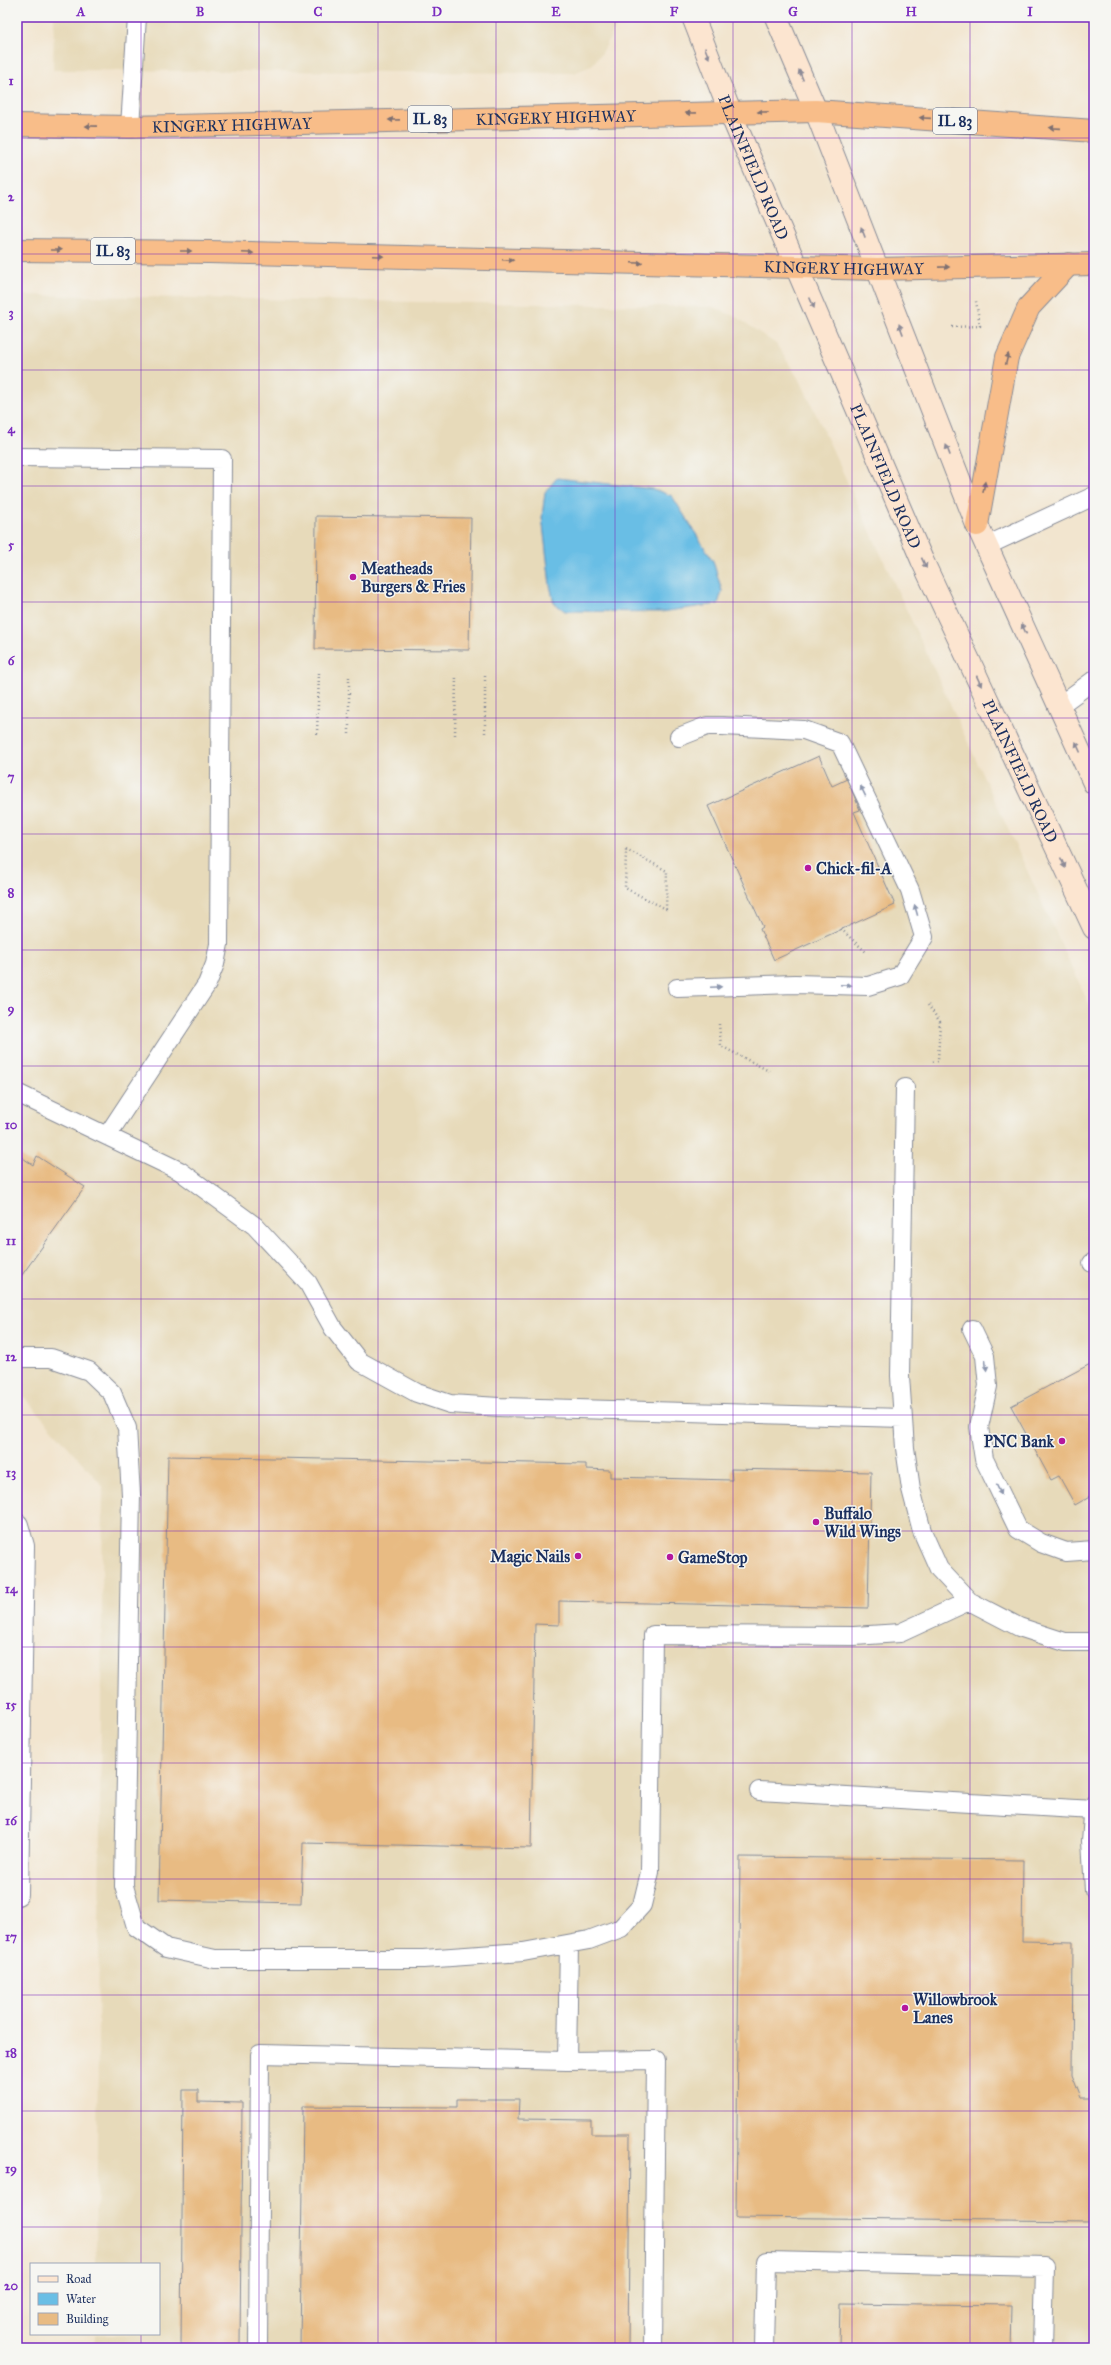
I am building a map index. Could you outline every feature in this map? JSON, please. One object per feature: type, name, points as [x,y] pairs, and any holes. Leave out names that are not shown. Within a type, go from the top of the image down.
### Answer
[{"type":"highway","name":"KINGERY HIGHWAY","points":[[17,126],[130,127],[816,110],[1094,131]]},
{"type":"highway","name":"KINGERY HIGHWAY","points":[[17,250],[209,252],[877,269],[1094,264]]},
{"type":"highway","points":[[977,525],[1007,357],[1029,307],[1069,264]]},
{"type":"main road","name":"PLAINFIELD ROAD","points":[[693,17],[730,112],[922,560],[1094,928]]},
{"type":"main road","points":[[776,17],[816,110],[977,525],[1060,705],[1094,783]]},
{"type":"street","points":[[17,1525],[23,1546],[17,1894]]},
{"type":"lane","points":[[130,127],[136,17]]},
{"type":"lane","points":[[17,457],[222,459],[219,936],[216,957],[207,984],[107,1136]]},
{"type":"lane","points":[[986,546],[1094,496]]},
{"type":"lane","points":[[1060,705],[1094,680]]},
{"type":"lane","points":[[677,988],[795,984],[868,986],[900,976],[924,938],[910,890],[840,743],[804,730],[722,726],[707,726],[679,737]]},
{"type":"lane","points":[[905,1088],[900,1376],[911,1489],[922,1531],[940,1569],[969,1601],[1019,1627],[1058,1640],[1065,1642],[1094,1642]]},
{"type":"lane","points":[[17,1093],[180,1171],[256,1226],[308,1283],[333,1328],[359,1361],[418,1393],[450,1404],[499,1407],[903,1418]]},
{"type":"lane","points":[[972,1329],[985,1356],[988,1386],[979,1427],[984,1459],[1018,1529],[1041,1542],[1066,1552],[1094,1550]]},
{"type":"lane","points":[[17,1358],[51,1358],[89,1371],[112,1393],[127,1428],[131,1495],[124,1886],[136,1927],[166,1948],[214,1959],[423,1959],[523,1952],[589,1940],[621,1928],[642,1905],[650,1872],[653,1635],[854,1636],[900,1632],[969,1601]]},
{"type":"lane","points":[[759,1791],[1094,1808],[1091,1841],[1094,1890]]},
{"type":"lane","points":[[567,2061],[569,1944]]},
{"type":"lane","points":[[258,2348],[260,2054],[567,2061],[656,2060],[653,2348]]},
{"type":"lane","points":[[764,2348],[766,2261],[1045,2267],[1043,2348]]},
{"type":"path","points":[[952,327],[980,326],[976,301]]},
{"type":"path","points":[[317,734],[319,673]]},
{"type":"path","points":[[349,674],[349,734]]},
{"type":"path","points":[[455,735],[456,675]]},
{"type":"path","points":[[485,676],[485,735]]},
{"type":"path","points":[[626,849],[646,860],[667,871],[666,909],[625,888],[626,849]]},
{"type":"path","points":[[841,929],[871,956]]},
{"type":"path","points":[[928,1005],[940,1022],[938,1061],[931,1062]]},
{"type":"path","points":[[719,1024],[721,1046],[769,1071]]},
{"type":"shaded area","points":[[54,17],[621,17],[602,53],[591,66],[574,73],[53,70]]},
{"type":"shaded area","points":[[17,295],[713,307],[738,318],[776,344],[802,384],[1094,1015],[1094,2348],[95,2348],[95,2335],[160,2335],[160,2263],[96,2263],[103,1486],[17,1389]]},
{"type":"water","points":[[557,478],[653,489],[672,496],[713,561],[722,591],[718,604],[661,612],[565,611],[554,603],[550,585],[542,517],[545,492]]},
{"type":"building","points":[[316,516],[471,518],[469,650],[315,649]]},
{"type":"building","name":"Chick-fil-A","points":[[819,756],[832,786],[847,779],[860,810],[854,812],[895,905],[774,960],[760,929],[763,927],[708,806]]},
{"type":"building","points":[[17,1154],[33,1165],[37,1156],[85,1187],[22,1275],[17,1272]]},
{"type":"building","name":"PNC Bank","points":[[1094,1362],[1094,1494],[1075,1505],[1059,1476],[1051,1480],[1011,1406]]},
{"type":"building","points":[[168,1456],[586,1464],[586,1469],[610,1470],[610,1477],[732,1480],[731,1469],[871,1472],[868,1608],[559,1601],[559,1625],[535,1624],[531,1848],[303,1843],[301,1903],[159,1900]]},
{"type":"building","name":"Willowbrook Lanes","points":[[740,1857],[1023,1860],[1022,1941],[1073,1942],[1072,2075],[1081,2098],[1092,2098],[1090,2221],[736,2217]]},
{"type":"building","points":[[183,2090],[198,2090],[198,2102],[242,2103],[240,2348],[181,2348]]},
{"type":"building","points":[[457,2099],[519,2099],[518,2119],[591,2120],[591,2134],[630,2134],[628,2348],[300,2348],[303,2106],[457,2107]]},
{"type":"building","points":[[840,2303],[1012,2305],[1011,2348],[839,2348]]},
{"type":"place","name":"Meatheads Burgers & Fries","points":[[353,577]]},
{"type":"place","name":"Chick-fil-A","points":[[808,868]]},
{"type":"place","name":"PNC Bank","points":[[1062,1441]]},
{"type":"place","name":"Buffalo Wild Wings","points":[[816,1522]]},
{"type":"place","name":"Magic Nails","points":[[578,1556]]},
{"type":"place","name":"GameStop","points":[[670,1557]]},
{"type":"place","name":"Willowbrook Lanes","points":[[905,2008]]}]
